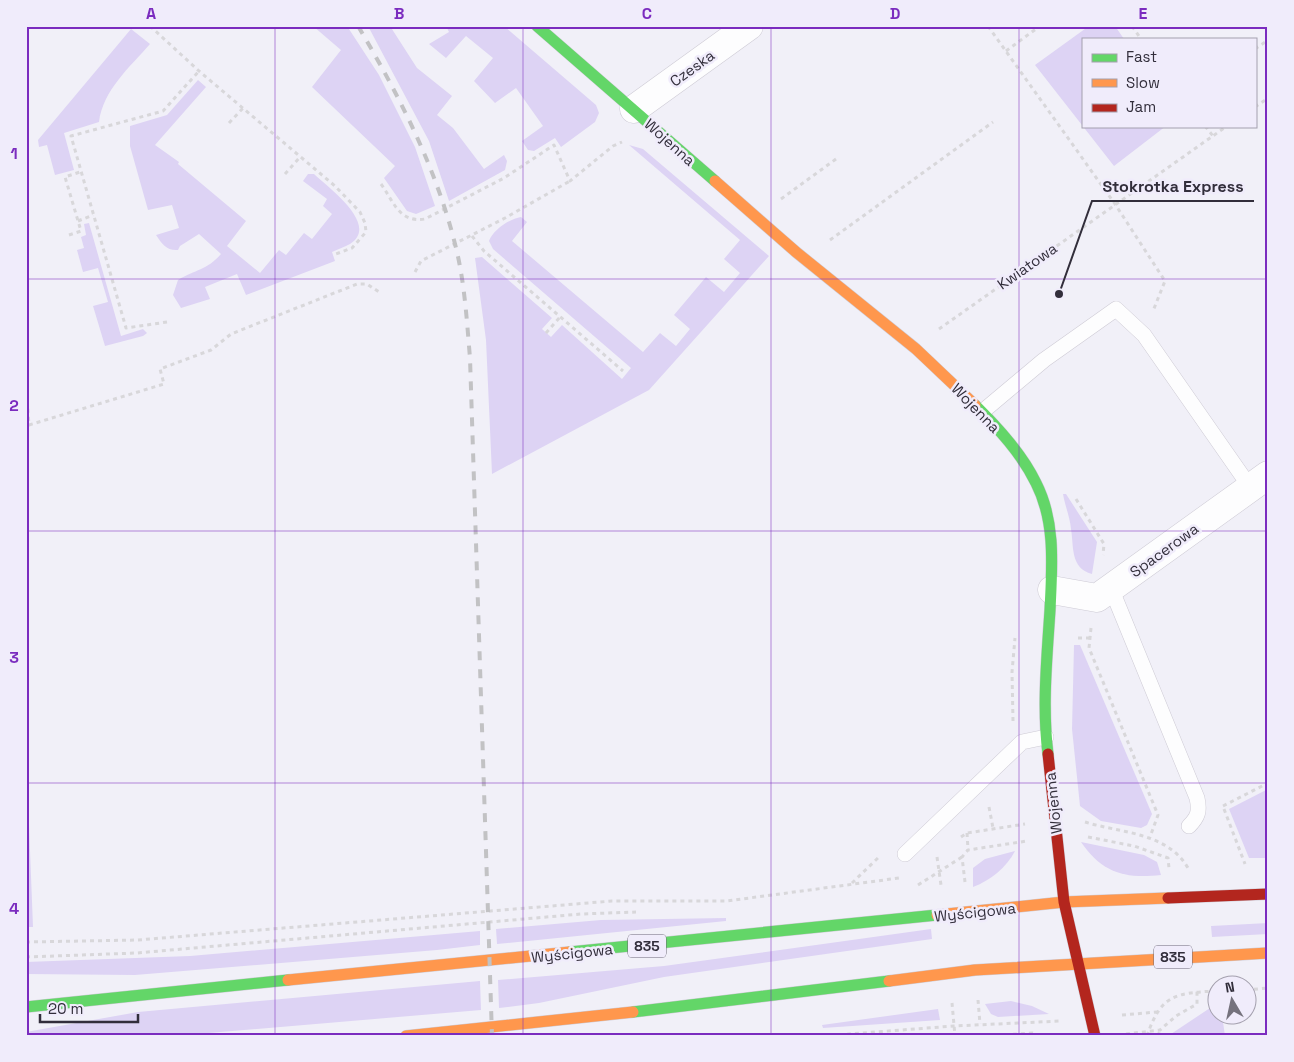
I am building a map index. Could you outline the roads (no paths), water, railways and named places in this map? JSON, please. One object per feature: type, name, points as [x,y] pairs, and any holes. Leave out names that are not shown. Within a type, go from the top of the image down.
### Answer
[{"type":"main road","name":"Wojenna","points":[[536,26],[796,252],[916,349],[982,412],[1023,459],[1037,484],[1050,530],[1053,552],[1046,737],[1064,902],[1095,1036]]},
{"type":"main road","name":"Wyścigowa","points":[[26,1008],[1064,902],[1268,894]]},
{"type":"main road","name":"835","points":[[406,1036],[650,1010],[975,970],[1268,953]]},
{"type":"street","name":"Czeska","points":[[634,110],[750,26]]},
{"type":"street","name":"Spacerowa","points":[[1052,590],[1098,598],[1259,481]]},
{"type":"lane","points":[[982,412],[1044,360],[1116,309],[1144,335],[1259,481]]},
{"type":"lane","points":[[1112,588],[1197,798],[1200,809],[1197,818],[1189,826]]},
{"type":"lane","points":[[905,854],[1022,742],[1046,737]]},
{"type":"railway","points":[[358,26],[403,107],[428,164],[449,222],[460,265],[464,292],[470,358],[492,1036]]},
{"type":"place","name":"Stokrotka Express","points":[[1059,294]]}]
